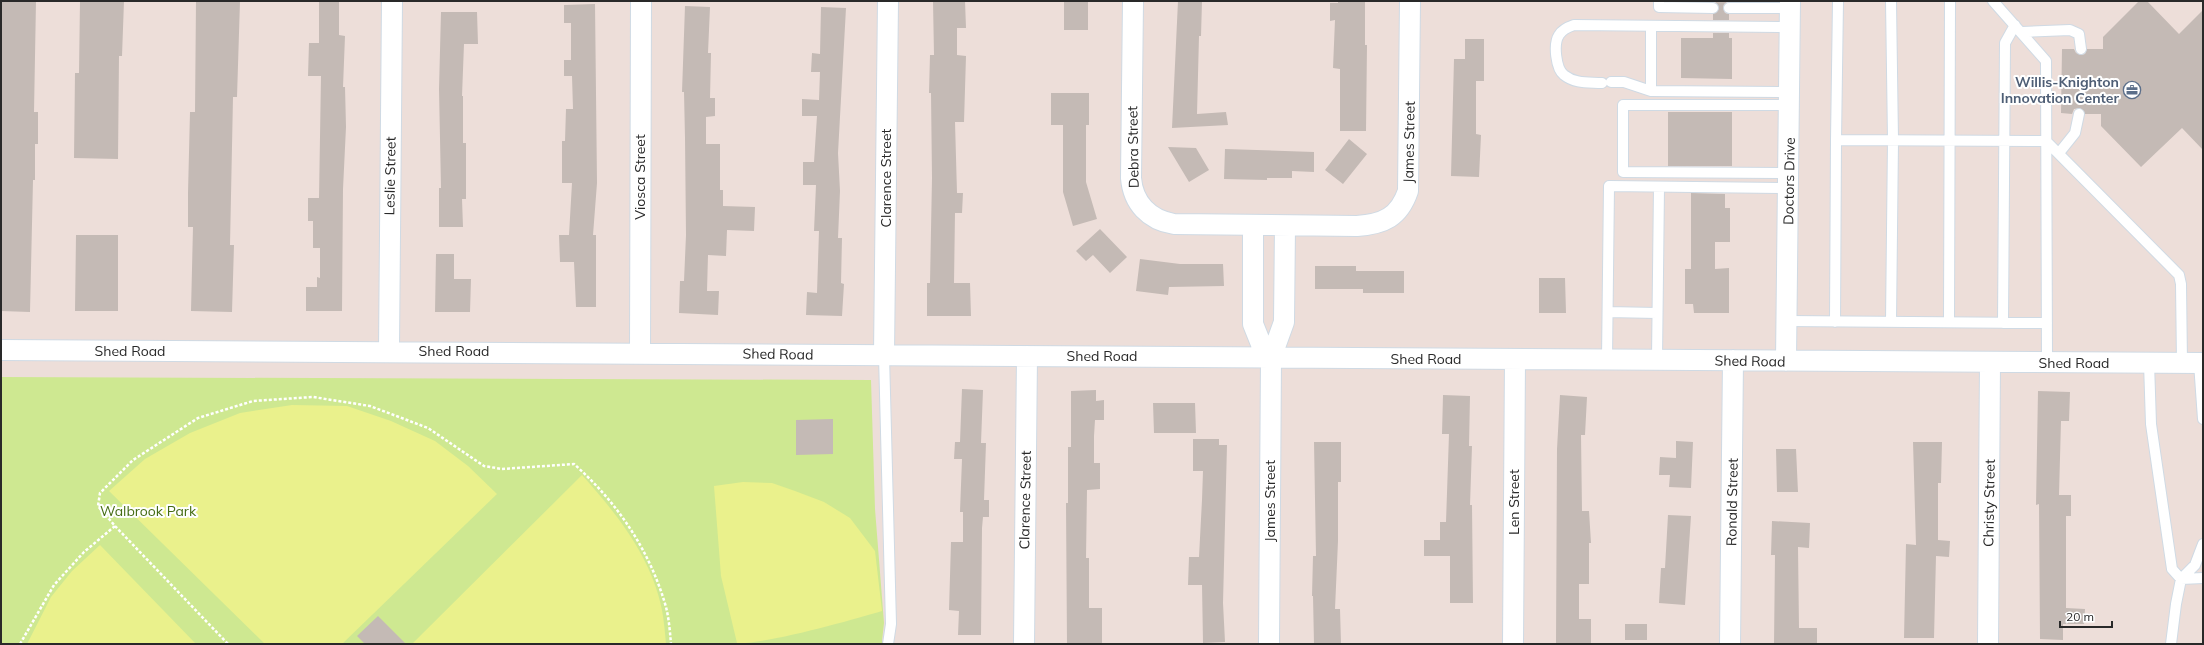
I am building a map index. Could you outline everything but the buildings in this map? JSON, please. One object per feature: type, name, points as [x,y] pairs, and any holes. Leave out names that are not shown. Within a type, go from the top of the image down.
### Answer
[{"type":"street","name":"Leslie Street","points":[[389,351],[392,1]]},
{"type":"street","name":"Viosca Street","points":[[640,353],[641,1]]},
{"type":"street","name":"Clarence Street","points":[[884,355],[888,1]]},
{"type":"street","name":"Debra Street","points":[[1132,1],[1131,178],[1136,198],[1148,213],[1163,222],[1174,224],[1269,225]]},
{"type":"street","name":"James Street","points":[[1269,644],[1271,358],[1284,322],[1269,225],[1372,225],[1383,221],[1401,208],[1408,191],[1409,181],[1410,1]]},
{"type":"street","name":"Doctors Drive","points":[[1786,361],[1790,12]]},
{"type":"street","points":[[1269,225],[1253,324],[1261,344],[1271,358]]},
{"type":"street","name":"Shed Road","points":[[1,350],[389,351],[1516,360],[2194,363]]},
{"type":"street","name":"Clarence Street","points":[[1024,644],[1027,356]]},
{"type":"street","name":"Len Street","points":[[1513,644],[1516,360]]},
{"type":"street","name":"Ronald Street","points":[[1730,644],[1733,360]]},
{"type":"street","name":"Christy Street","points":[[1988,644],[1990,362]]},
{"type":"lane","points":[[1835,322],[1838,1]]},
{"type":"lane","points":[[1891,322],[1893,140],[1892,1]]},
{"type":"lane","points":[[1949,322],[1950,1]]},
{"type":"lane","points":[[1993,1],[2046,61],[2047,362]]},
{"type":"lane","points":[[1650,91],[1655,26],[1659,4],[1714,8]]},
{"type":"lane","points":[[1729,8],[1790,12]]},
{"type":"lane","points":[[1790,12],[1655,26],[1574,25],[1560,34],[1557,43],[1558,70],[1564,75],[1578,82],[1624,82],[1650,91],[1790,98]]},
{"type":"lane","points":[[2018,28],[2070,30],[2079,34],[2081,49]]},
{"type":"lane","points":[[2003,323],[2003,141],[2005,43],[2018,28]]},
{"type":"lane","points":[[1789,181],[1623,172],[1623,105],[1790,98]]},
{"type":"lane","points":[[2059,153],[2075,133],[2079,114]]},
{"type":"lane","points":[[1836,140],[2046,141],[2179,275],[2203,419]]},
{"type":"lane","points":[[1607,360],[1609,186],[1659,187],[1789,181]]},
{"type":"lane","points":[[1657,360],[1659,187]]},
{"type":"lane","points":[[1608,312],[1657,313]]},
{"type":"lane","points":[[1787,321],[2047,323]]},
{"type":"lane","points":[[884,355],[891,624],[888,644]]},
{"type":"lane","points":[[2149,363],[2152,424],[2172,569],[2181,579]]},
{"type":"lane","points":[[2171,644],[2181,579],[2195,565],[2203,544]]},
{"type":"lane","points":[[2181,579],[2203,578]]},
{"type":"path","points":[[228,644],[115,526],[98,506],[100,493],[132,460],[198,418],[261,400],[313,397],[370,406],[428,428],[484,466],[502,469],[574,464],[591,479],[630,525],[651,563],[666,609],[671,644]]},
{"type":"path","points":[[20,644],[54,585],[84,552],[115,526]]},
{"type":"green space","name":"Walbrook Park","points":[[1,377],[871,380],[875,509],[884,623],[882,641],[884,644],[1,644]]},
{"type":"green space","points":[[292,405],[347,406],[391,421],[435,441],[468,466],[497,494],[342,644],[265,644],[109,491],[145,459],[190,433],[240,413]]},
{"type":"green space","points":[[582,475],[620,521],[642,555],[657,591],[663,614],[666,644],[412,644]]},
{"type":"green space","points":[[743,482],[772,483],[824,502],[850,518],[875,551],[882,611],[830,626],[786,636],[749,643],[737,643],[721,576],[714,486]]},
{"type":"green space","points":[[100,545],[196,644],[27,644],[51,597],[72,571]]},
{"type":"place","name":"Willis-Knighton Innovation Center","points":[[2132,90]]}]
